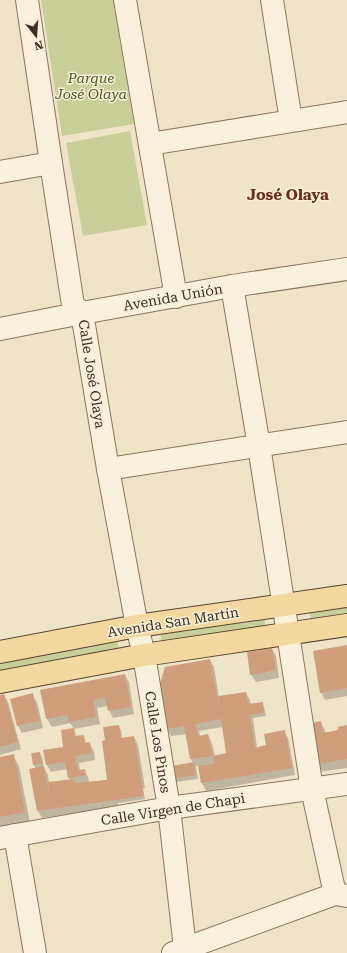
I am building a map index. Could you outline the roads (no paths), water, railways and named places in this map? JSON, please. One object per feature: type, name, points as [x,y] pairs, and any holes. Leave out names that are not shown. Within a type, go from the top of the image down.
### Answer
[{"type":"main road","name":"Avenida San Martín","points":[[0,652],[137,626],[347,596]]},
{"type":"main road","name":"Avenida San Martín","points":[[0,682],[144,655],[347,625]]},
{"type":"street","name":"Calle José Olaya","points":[[27,0],[73,305],[82,313],[108,469],[137,626],[144,655]]},
{"type":"street","points":[[125,0],[176,297]]},
{"type":"street","points":[[272,0],[291,121]]},
{"type":"street","points":[[150,144],[347,112]]},
{"type":"street","points":[[0,172],[51,163]]},
{"type":"street","name":"Avenida Unión","points":[[0,329],[232,286],[347,269]]},
{"type":"street","points":[[178,950],[341,895],[312,789],[259,446],[232,286]]},
{"type":"street","points":[[108,469],[347,432]]},
{"type":"street","name":"Calle Los Pinos","points":[[144,655],[169,808],[178,950]]},
{"type":"street","name":"Calle Virgen de Chapi","points":[[8,837],[169,808],[347,784]]},
{"type":"street","points":[[8,837],[35,953]]},
{"type":"district","name":"José Olaya","points":[[288,195]]},
{"type":"park label","name":"Parque José Olaya","points":[[91,86]]}]
